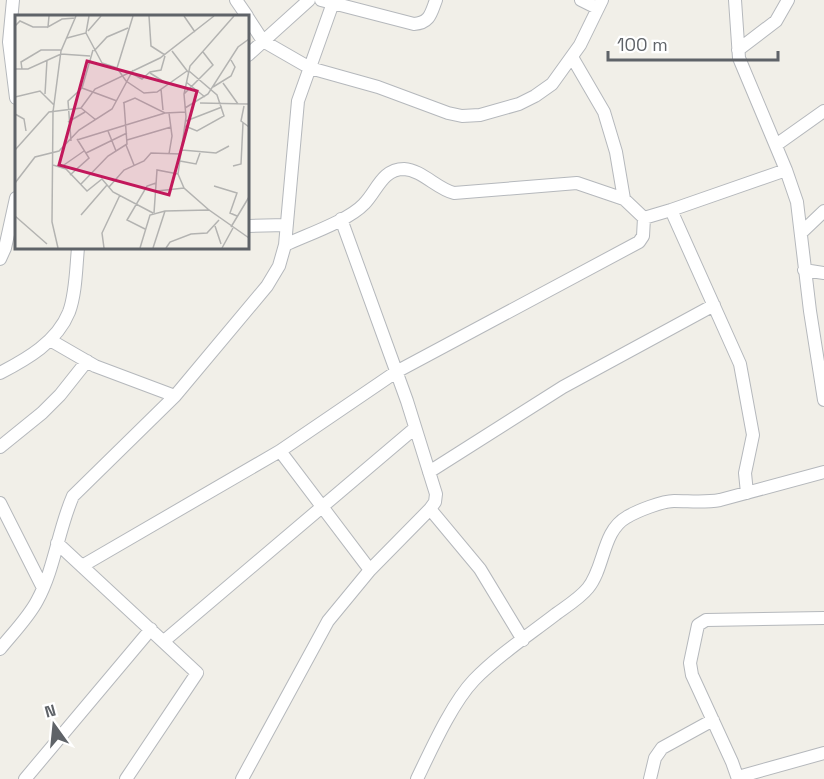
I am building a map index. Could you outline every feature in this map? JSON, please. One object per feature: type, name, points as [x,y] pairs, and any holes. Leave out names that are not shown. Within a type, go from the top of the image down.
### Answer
[{"type":"street","points":[[14,0],[9,42],[15,91]]},
{"type":"street","points":[[236,0],[246,15]]},
{"type":"street","points":[[249,54],[309,0]]},
{"type":"street","points":[[0,649],[36,603],[73,496],[175,396],[267,286],[279,266],[285,245],[298,101],[329,1],[414,24],[429,19],[436,0]]},
{"type":"street","points":[[249,20],[263,41],[310,68],[378,87],[448,113],[480,116],[519,104],[552,84],[580,45],[599,4],[581,0]]},
{"type":"street","points":[[735,0],[740,58],[797,202],[804,270],[824,400]]},
{"type":"street","points":[[738,50],[776,21],[788,0]]},
{"type":"street","points":[[572,57],[604,112],[616,152],[624,199]]},
{"type":"street","points":[[776,145],[824,111]]},
{"type":"street","points":[[82,566],[280,451],[396,372],[639,242],[643,236],[644,218],[624,199],[577,183],[454,193],[444,191],[417,173],[405,169],[391,171],[379,181],[363,205],[341,219],[285,245]]},
{"type":"street","points":[[644,218],[786,170]]},
{"type":"street","points":[[0,259],[5,248],[15,203]]},
{"type":"street","points":[[671,210],[740,364],[753,435],[745,473],[747,493]]},
{"type":"street","points":[[801,233],[824,211]]},
{"type":"street","points":[[242,779],[328,621],[370,570],[435,502],[436,494],[415,428],[341,219]]},
{"type":"street","points":[[249,225],[286,225]]},
{"type":"street","points":[[0,373],[31,356],[50,340],[69,313],[78,249]]},
{"type":"street","points":[[804,270],[824,273]]},
{"type":"street","points":[[429,472],[563,387],[714,305]]},
{"type":"street","points":[[50,340],[87,361],[175,396]]},
{"type":"street","points":[[0,447],[42,413],[60,395],[87,361]]},
{"type":"street","points":[[164,641],[415,428]]},
{"type":"street","points":[[280,451],[370,570]]},
{"type":"street","points":[[417,779],[465,690],[476,678],[585,592],[591,585],[613,529],[619,522],[628,516],[666,502],[708,502],[824,472]]},
{"type":"street","points":[[0,503],[43,588]]},
{"type":"street","points":[[430,509],[480,569],[523,640]]},
{"type":"street","points":[[57,543],[197,673],[126,779]]},
{"type":"street","points":[[824,618],[700,622],[690,663],[692,675],[738,778],[824,753]]},
{"type":"street","points":[[25,779],[151,629]]},
{"type":"street","points":[[650,779],[655,758],[662,748],[713,720]]}]
